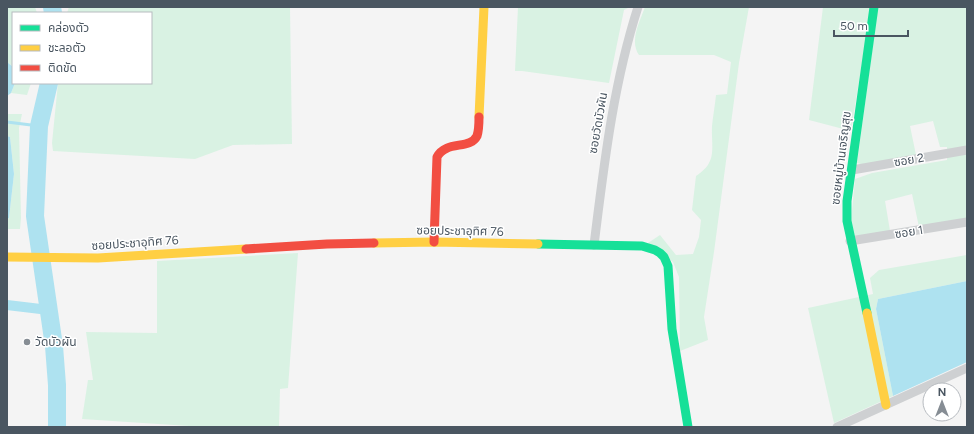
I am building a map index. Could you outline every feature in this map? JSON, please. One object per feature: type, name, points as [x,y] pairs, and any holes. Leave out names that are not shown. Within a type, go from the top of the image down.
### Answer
[{"type":"street","points":[[434,242],[437,157],[441,150],[447,147],[472,142],[476,139],[478,134],[484,7]]},
{"type":"street","name":"ซอยวัดบัวผัน","points":[[594,245],[604,160],[612,112],[628,39],[638,7]]},
{"type":"street","name":"ซอยหมู่บ้านเจริญสุข","points":[[874,7],[847,201],[847,221],[850,241],[886,405]]},
{"type":"street","name":"ซอย 2","points":[[852,170],[967,150]]},
{"type":"street","name":"ซอย 1","points":[[850,241],[967,222]]},
{"type":"street","name":"ซอยประชาอุทิศ 76","points":[[7,257],[80,259],[327,244],[434,242],[615,245],[644,247],[655,250],[664,256],[669,267],[673,337],[688,427]]},
{"type":"street","points":[[837,427],[967,368]]},
{"type":"green space","points":[[7,7],[35,7],[37,12],[12,12],[12,66],[7,62]]},
{"type":"green space","points":[[69,7],[290,7],[292,144],[233,145],[195,159],[53,151],[52,143],[58,84],[152,84],[152,12],[67,12]]},
{"type":"green space","points":[[518,7],[630,7],[624,10],[609,83],[515,71]]},
{"type":"green space","points":[[645,7],[749,7],[739,63],[704,317],[708,340],[680,351],[679,277],[673,262],[648,243],[660,235],[676,255],[693,254],[699,237],[701,220],[692,210],[696,176],[708,165],[712,154],[712,126],[716,95],[727,94],[731,62],[714,55],[639,55],[636,49],[635,37]]},
{"type":"green space","points":[[823,7],[871,7],[851,131],[809,120]]},
{"type":"green space","points":[[878,7],[967,7],[967,219],[919,227],[912,194],[885,201],[890,231],[855,237],[851,221],[855,179],[872,173],[947,160],[947,147],[940,147],[933,121],[910,126],[916,155],[864,165],[857,163]]},
{"type":"green space","points":[[15,84],[31,84],[27,95],[11,93]]},
{"type":"green space","points":[[7,114],[22,114],[19,128],[20,229],[7,229],[7,219],[9,218],[14,174],[10,137],[7,136]]},
{"type":"green space","points":[[298,253],[288,388],[280,389],[279,427],[204,427],[82,419],[88,380],[93,380],[86,332],[157,333],[157,261]]},
{"type":"green space","points":[[967,255],[967,281],[878,299],[876,309],[893,396],[834,423],[808,308],[873,294],[870,278],[879,270]]},
{"type":"water","points":[[7,62],[12,66],[12,84],[15,84],[11,93],[7,96]]},
{"type":"water","points":[[7,136],[10,137],[14,174],[9,218],[7,219]]},
{"type":"water","points":[[967,281],[967,362],[893,396],[876,309],[878,299]]},
{"type":"waterway","points":[[52,7],[53,12]]},
{"type":"waterway","points":[[49,84],[39,126],[35,216],[54,346],[57,385],[57,427]]},
{"type":"waterway","points":[[7,122],[39,126]]},
{"type":"waterway","points":[[7,305],[49,310]]},
{"type":"traffic: fast","points":[[867,313],[847,221],[847,201],[874,7]]},
{"type":"traffic: fast","points":[[538,244],[642,246],[655,250],[664,257],[668,266],[672,329],[688,427]]},
{"type":"traffic: slow","points":[[479,117],[484,7]]},
{"type":"traffic: slow","points":[[374,243],[434,242],[538,244]]},
{"type":"traffic: slow","points":[[7,257],[98,258],[246,249]]},
{"type":"traffic: slow","points":[[867,313],[886,405]]},
{"type":"traffic: jam","points":[[434,242],[437,157],[446,149],[469,143],[474,140],[478,134],[479,117]]},
{"type":"traffic: jam","points":[[246,249],[327,244],[374,243]]},
{"type":"place","name":"วัดบัวผัน","points":[[27,342]]}]
